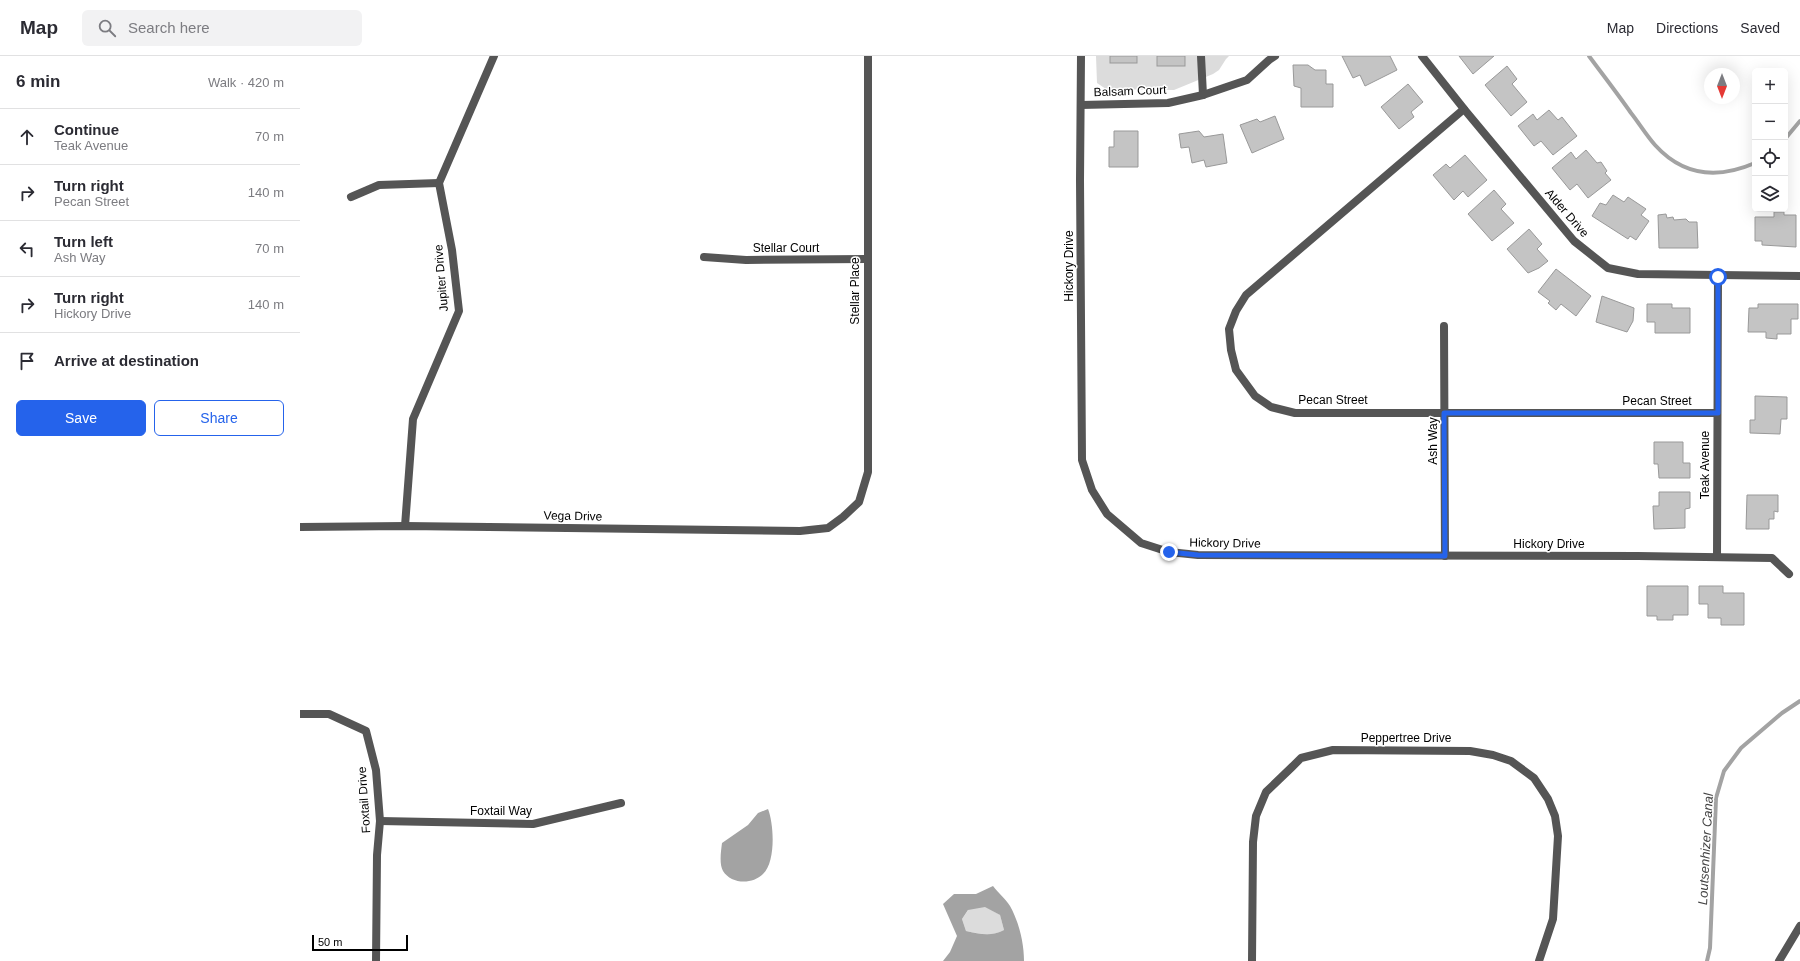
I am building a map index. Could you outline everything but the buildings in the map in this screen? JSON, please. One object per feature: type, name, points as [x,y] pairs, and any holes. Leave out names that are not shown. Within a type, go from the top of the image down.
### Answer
[{"type":"street","points":[[351,197],[379,185],[439,183],[494,56]]},
{"type":"street","name":"Stellar Place","points":[[843,517],[859,502],[868,472],[868,56]]},
{"type":"street","name":"Hickory Drive","points":[[1081,56],[1082,460],[1092,490],[1107,514],[1141,543],[1169,552],[1191,554],[1772,558],[1789,574]]},
{"type":"street","points":[[1201,56],[1203,95]]},
{"type":"street","name":"Balsam Court","points":[[1081,104],[1168,103],[1203,95],[1248,80],[1275,56]]},
{"type":"street","name":"Alder Drive","points":[[1422,56],[1464,110],[1574,241],[1608,268],[1638,274],[1718,277],[1800,276]]},
{"type":"street","name":"Pecan Street","points":[[1464,110],[1246,295],[1236,311],[1229,329],[1231,350],[1236,370],[1255,396],[1271,407],[1295,413],[1718,413]]},
{"type":"street","name":"Jupiter Drive","points":[[404,526],[413,419],[459,311],[452,250],[439,183]]},
{"type":"street","name":"Stellar Court","points":[[704,257],[746,260],[867,259]]},
{"type":"street","name":"Teak Avenue","points":[[1718,277],[1718,557]]},
{"type":"street","name":"Ash Way","points":[[1444,326],[1445,556]]},
{"type":"street","name":"Vega Drive","points":[[300,527],[404,526],[800,531],[828,528],[843,517]]},
{"type":"street","name":"Foxtail Drive","points":[[300,714],[329,714],[366,731],[376,770],[380,821],[376,961]]},
{"type":"street","name":"Peppertree Drive","points":[[1252,961],[1253,842],[1256,816],[1266,792],[1302,758],[1333,750],[1470,750],[1511,761],[1534,778],[1548,799],[1555,816],[1558,836],[1553,919],[1539,961]]},
{"type":"street","name":"Foxtail Way","points":[[380,821],[533,824],[620,803]]},
{"type":"street","points":[[1780,961],[1800,926]]},
{"type":"shaded area","points":[[1096,56],[1229,56],[1219,70],[1213,74],[1174,90],[1106,89],[1097,83]]},
{"type":"shaded area","points":[[768,809],[772,824],[773,843],[770,861],[767,868],[758,878],[742,882],[736,881],[723,871],[721,865],[722,843],[748,825],[758,813]]},
{"type":"shaded area","points":[[993,886],[1008,903],[1016,919],[1020,933],[1024,961],[943,961],[950,952],[957,936],[943,904],[954,894],[976,894]],"holes":[[[985,907],[1000,915],[1004,930],[995,934],[981,934],[966,931],[962,919],[968,910]]]},
{"type":"shaded area","points":[[985,906],[1000,915],[1004,930],[995,934],[981,934],[966,931],[962,919],[969,909]]},
{"type":"waterway","name":"Loutsenhizer Canal","points":[[1589,56],[1655,145],[1677,163],[1689,169],[1714,173],[1741,168],[1752,164]]},
{"type":"waterway","name":"Loutsenhizer Canal","points":[[1788,135],[1800,121]]},
{"type":"waterway","name":"Loutsenhizer Canal","points":[[1707,961],[1710,948],[1716,798],[1724,771],[1741,748],[1782,713],[1800,701]]},
{"type":"route","points":[[1169,552],[1198,555],[1445,556],[1444,413],[1718,413],[1718,277]]}]
